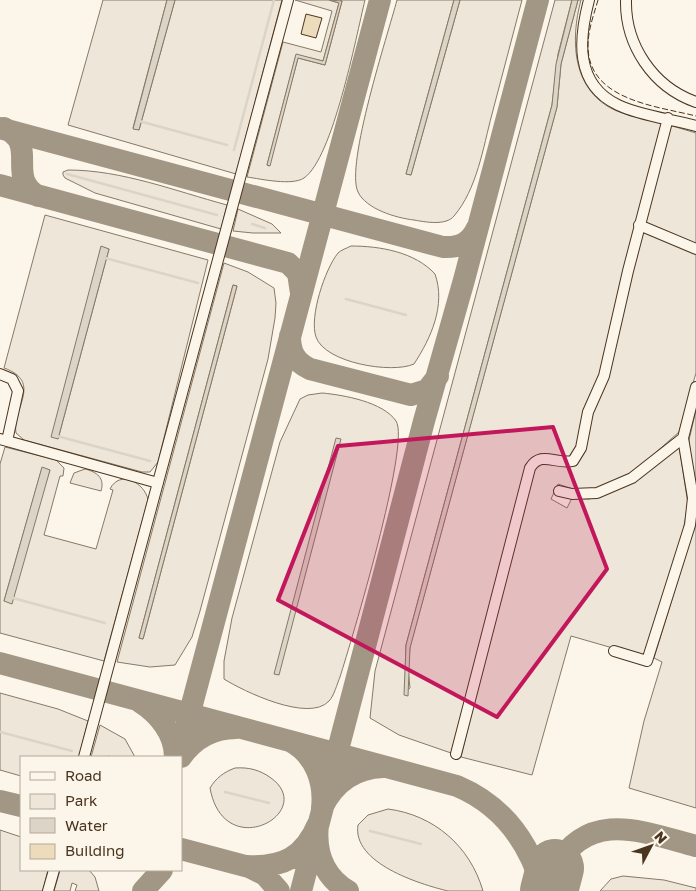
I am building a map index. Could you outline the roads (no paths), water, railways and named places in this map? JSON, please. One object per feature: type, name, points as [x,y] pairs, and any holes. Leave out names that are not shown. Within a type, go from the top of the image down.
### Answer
[{"type":"lane","points":[[84,756],[288,0]]},
{"type":"lane","points":[[589,0],[581,43],[584,64],[590,78],[614,103],[696,126]]},
{"type":"lane","points":[[626,0],[630,34],[646,65],[672,90],[696,102]]},
{"type":"lane","points":[[456,754],[530,468],[534,462],[542,458],[568,462],[573,460],[579,453],[588,412],[604,376],[639,225],[668,118]]},
{"type":"lane","points":[[639,225],[696,248]]},
{"type":"lane","points":[[0,374],[12,379],[18,391],[3,440],[158,483]]},
{"type":"lane","points":[[614,651],[647,661],[690,525],[693,498],[684,458],[683,438],[696,387]]},
{"type":"lane","points":[[559,491],[586,494],[613,488],[632,478],[683,438]]},
{"type":"lane","points":[[48,891],[54,871]]},
{"type":"water","points":[[167,0],[175,0],[139,130],[133,129]]},
{"type":"water","points":[[329,0],[342,1],[325,65],[298,58],[270,166],[267,165],[296,54],[323,61],[339,3]]},
{"type":"water","points":[[454,0],[460,0],[411,175],[406,174]]},
{"type":"water","points":[[572,0],[578,0],[561,64],[557,107],[410,648],[408,696],[404,695],[406,645],[552,105],[556,64]]},
{"type":"water","points":[[101,246],[109,249],[58,439],[51,437]]},
{"type":"water","points":[[233,285],[237,286],[143,639],[139,638]]},
{"type":"water","points":[[336,438],[341,439],[279,675],[274,674]]},
{"type":"water","points":[[42,467],[50,470],[12,604],[4,601]]},
{"type":"waterway","points":[[234,150],[274,0]]},
{"type":"waterway","points":[[139,121],[227,145]]},
{"type":"waterway","points":[[67,174],[217,215]]},
{"type":"waterway","points":[[252,224],[265,228]]},
{"type":"waterway","points":[[105,258],[198,283]]},
{"type":"waterway","points":[[346,299],[406,315]]},
{"type":"waterway","points":[[57,436],[150,461]]},
{"type":"waterway","points":[[13,598],[105,623]]},
{"type":"waterway","points":[[0,732],[72,751]]},
{"type":"waterway","points":[[225,792],[269,803]]},
{"type":"waterway","points":[[370,831],[421,844]]}]
